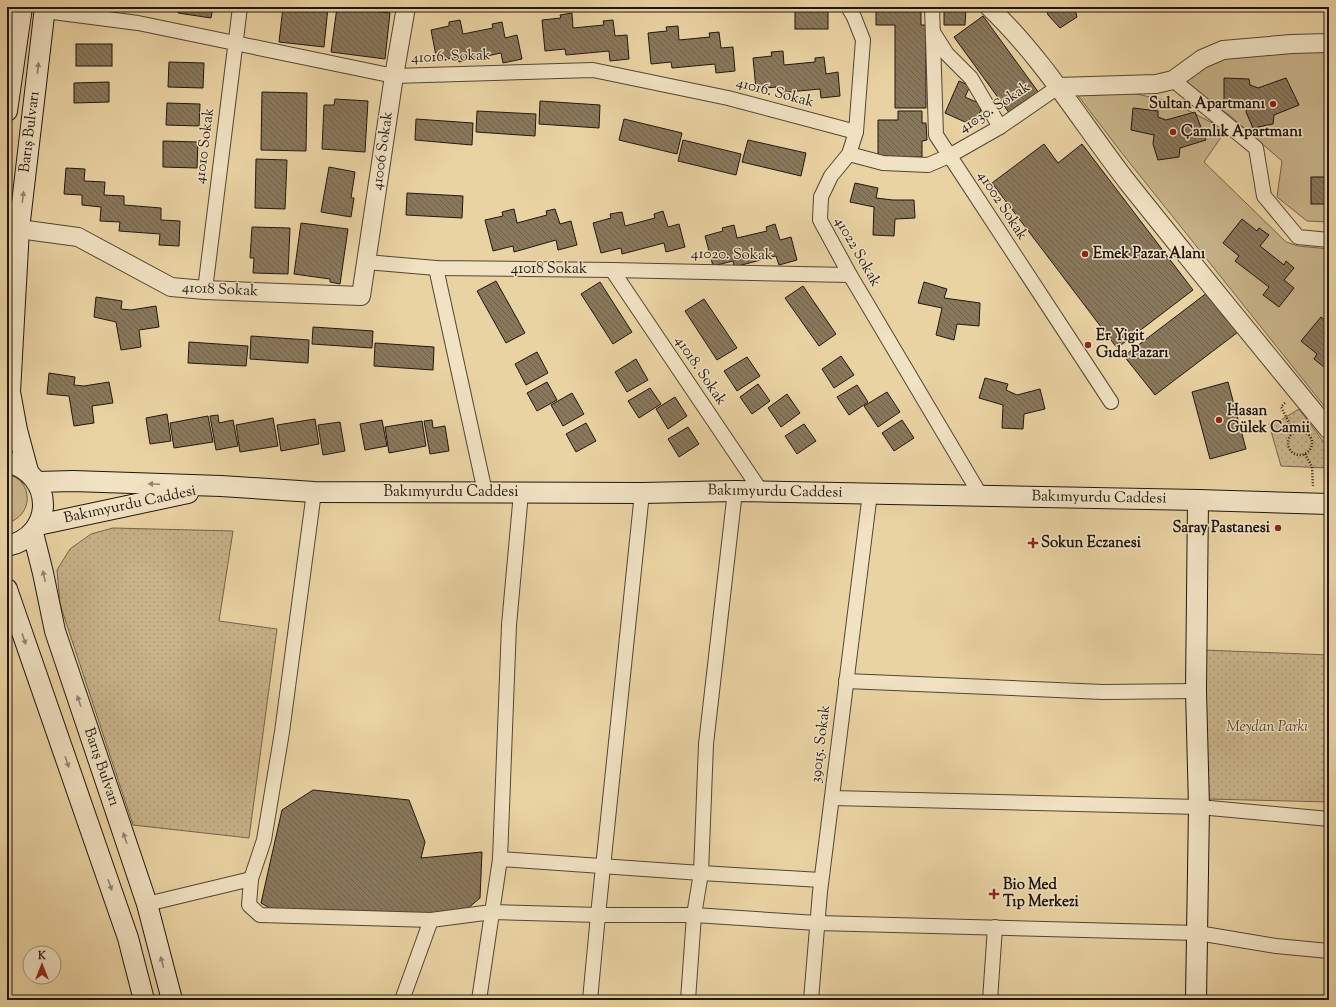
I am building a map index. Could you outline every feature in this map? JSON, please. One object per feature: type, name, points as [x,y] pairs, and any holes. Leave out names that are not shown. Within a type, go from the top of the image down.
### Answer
[{"type":"main road","name":"Barış Bulvarı","points":[[7,111],[22,7]]},
{"type":"main road","name":"Barış Bulvarı","points":[[45,9],[19,229],[10,392],[17,430],[32,477],[42,496],[43,511],[35,529],[55,632],[147,904],[172,1000]]},
{"type":"main road","points":[[9,90],[35,93]]},
{"type":"main road","points":[[7,462],[17,464],[32,477]]},
{"type":"main road","name":"Bakımyurdu Caddesi","points":[[32,477],[73,482],[221,486],[314,492],[642,493],[735,490],[1321,504]]},
{"type":"main road","name":"Bakımyurdu Caddesi","points":[[35,529],[221,486]]},
{"type":"main road","points":[[1196,1000],[1199,807],[1196,691],[1198,500]]},
{"type":"main road","points":[[7,546],[14,545],[24,540],[35,529]]},
{"type":"main road","name":"Barış Bulvarı","points":[[7,589],[128,938],[144,1000]]},
{"type":"street","name":"41010 Sokak","points":[[205,290],[240,7]]},
{"type":"street","name":"41006 Sokak","points":[[361,296],[394,76],[406,7]]},
{"type":"street","name":"41022 Sokak","points":[[848,7],[863,40],[856,132],[850,154],[831,176],[821,197],[820,220],[850,275],[981,496]]},
{"type":"street","name":"41002 Sokak","points":[[932,7],[936,135],[1111,402]]},
{"type":"street","points":[[989,7],[1006,23],[1058,87],[1129,184],[1329,430]]},
{"type":"street","name":"41016. Sokak","points":[[45,9],[138,23],[394,76],[593,70],[728,98],[856,132]]},
{"type":"street","points":[[933,32],[947,54],[971,78],[1000,127]]},
{"type":"street","points":[[1058,87],[1156,84],[1173,80],[1202,59],[1223,50],[1291,44],[1329,43]]},
{"type":"street","points":[[1173,80],[1256,148],[1264,196],[1298,237],[1329,240]]},
{"type":"street","name":"41030. Sokak","points":[[850,154],[883,163],[928,165],[949,156],[1000,127],[1058,87]]},
{"type":"street","name":"41018 Sokak","points":[[19,229],[78,237],[171,287],[205,290],[361,296]]},
{"type":"street","name":"41018 Sokak","points":[[366,262],[436,268],[612,270]]},
{"type":"street","points":[[436,268],[485,492]]},
{"type":"street","name":"41020. Sokak","points":[[612,270],[850,275]]},
{"type":"street","name":"41018. Sokak","points":[[612,270],[761,491]]},
{"type":"street","points":[[688,1000],[694,915],[701,873],[706,744],[735,490]]},
{"type":"street","points":[[314,492],[280,748],[264,840],[251,879],[250,905],[260,915],[431,920],[492,912],[694,915],[817,923],[1198,934],[1276,946],[1329,952]]},
{"type":"street","points":[[479,1000],[500,859],[509,625],[521,493]]},
{"type":"street","points":[[590,1000],[642,493]]},
{"type":"street","name":"39015. Sokak","points":[[811,1000],[821,880],[870,493]]},
{"type":"street","points":[[846,681],[1103,692],[1196,691]]},
{"type":"street","points":[[832,798],[1199,807],[1329,819]]},
{"type":"street","points":[[500,859],[821,880]]},
{"type":"street","points":[[147,904],[251,879]]},
{"type":"street","points":[[402,1000],[431,920]]},
{"type":"street","points":[[990,1000],[995,927]]},
{"type":"path","points":[[1298,430],[1306,432],[1311,437],[1312,445],[1306,454],[1297,455],[1290,450],[1288,446],[1289,438],[1298,430]]},
{"type":"path","points":[[1306,454],[1312,468],[1321,504]]},
{"type":"green space","points":[[1287,49],[1329,50],[1329,222],[1307,221],[1277,197],[1282,161],[1229,115],[1180,81],[1210,60]]},
{"type":"green space","points":[[1073,89],[1119,90],[1172,102],[1226,130],[1204,162],[1286,242],[1298,246],[1329,249],[1329,412],[1121,152]]},
{"type":"green space","points":[[1299,409],[1329,449],[1329,468],[1281,466],[1269,424],[1281,420]]},
{"type":"green space","points":[[7,474],[16,478],[22,483],[26,490],[27,498],[26,506],[22,513],[16,519],[7,523]]},
{"type":"green space","points":[[113,528],[233,531],[219,621],[277,629],[249,838],[133,825],[60,604],[57,570],[70,549],[91,534]]},
{"type":"green space","name":"Meydan Parkı","points":[[1203,650],[1329,655],[1329,802],[1207,799]]},
{"type":"building","points":[[179,7],[213,7],[211,18],[178,13]]},
{"type":"building","points":[[283,7],[328,7],[324,47],[279,42]]},
{"type":"building","points":[[337,7],[390,13],[385,59],[331,52]]},
{"type":"building","points":[[795,7],[828,7],[828,29],[795,29]]},
{"type":"building","points":[[867,7],[921,7],[921,25],[926,25],[926,108],[895,108],[895,25],[876,25],[876,8]]},
{"type":"building","points":[[944,7],[966,7],[965,25],[944,25]]},
{"type":"building","points":[[1022,7],[1038,7],[1023,10]]},
{"type":"building","points":[[1046,7],[1077,7],[1075,9],[1077,17],[1060,28],[1048,15]]},
{"type":"building","points":[[572,13],[573,28],[604,25],[603,21],[613,20],[615,36],[627,35],[629,59],[610,61],[609,51],[566,55],[565,49],[545,51],[542,20],[561,18],[560,15]]},
{"type":"building","points":[[983,16],[1039,93],[1010,114],[954,37]]},
{"type":"building","points":[[460,20],[463,34],[493,28],[492,24],[502,22],[505,38],[517,35],[522,59],[503,63],[501,53],[459,62],[457,57],[437,61],[431,30],[449,26],[449,22]]},
{"type":"building","points":[[678,26],[679,40],[710,37],[709,33],[719,32],[721,48],[733,47],[735,71],[716,73],[715,64],[672,68],[671,62],[651,64],[648,33],[667,31],[666,27]]},
{"type":"building","points":[[76,44],[112,44],[112,66],[76,66]]},
{"type":"building","points":[[783,51],[784,65],[815,62],[815,58],[824,57],[826,74],[838,72],[840,96],[821,98],[820,89],[777,93],[776,87],[756,89],[753,58],[772,56],[771,52]]},
{"type":"building","points":[[169,62],[204,63],[203,88],[168,87]]},
{"type":"building","name":"Sultan Apartmanı","points":[[1224,78],[1249,79],[1250,85],[1258,88],[1286,78],[1299,105],[1274,115],[1273,124],[1253,128],[1246,112],[1248,103],[1224,100]]},
{"type":"building","points":[[959,81],[970,86],[965,97],[983,105],[974,126],[945,113]]},
{"type":"building","points":[[109,82],[109,102],[74,103],[74,83]]},
{"type":"building","points":[[262,92],[307,93],[306,151],[261,150]]},
{"type":"building","points":[[1329,92],[1329,106],[1326,105]]},
{"type":"building","points":[[335,99],[368,101],[365,152],[322,149],[324,105],[334,105]]},
{"type":"building","points":[[540,101],[600,105],[599,128],[539,124]]},
{"type":"building","points":[[167,103],[200,104],[199,126],[166,125]]},
{"type":"building","name":"Çamlık Apartmanı","points":[[1133,108],[1158,111],[1158,117],[1166,120],[1195,112],[1206,140],[1180,148],[1179,157],[1158,160],[1153,144],[1154,135],[1131,130]]},
{"type":"building","points":[[477,111],[536,114],[535,136],[476,132]]},
{"type":"building","points":[[898,111],[922,111],[922,123],[926,123],[927,140],[922,141],[922,157],[878,158],[878,120],[898,120]]},
{"type":"building","points":[[416,119],[473,123],[472,145],[415,140]]},
{"type":"building","points":[[624,119],[682,133],[677,154],[619,140]]},
{"type":"building","points":[[683,140],[741,154],[736,175],[678,161]]},
{"type":"building","points":[[748,140],[806,153],[801,176],[742,162]]},
{"type":"building","points":[[163,141],[198,142],[197,168],[163,167]]},
{"type":"building","points":[[1044,144],[1058,163],[1082,144],[1193,290],[1117,348],[992,183]]},
{"type":"building","points":[[256,159],[287,160],[285,209],[255,208]]},
{"type":"building","points":[[329,167],[355,172],[351,198],[354,198],[351,217],[321,212]]},
{"type":"building","points":[[66,168],[85,169],[84,181],[105,182],[104,195],[124,196],[124,205],[161,208],[161,220],[180,221],[179,246],[159,245],[160,234],[119,231],[120,222],[100,221],[101,207],[82,205],[82,195],[64,194]]},
{"type":"building","points":[[1311,177],[1329,177],[1329,204],[1311,204]]},
{"type":"building","points":[[855,183],[878,188],[876,198],[914,200],[915,218],[895,219],[894,236],[873,235],[874,207],[850,202]]},
{"type":"building","points":[[407,193],[463,196],[462,218],[406,215]]},
{"type":"building","points":[[514,209],[517,223],[547,215],[546,211],[555,209],[560,224],[571,221],[577,245],[558,250],[556,240],[514,252],[513,246],[493,251],[485,220],[503,216],[502,212]]},
{"type":"building","points":[[663,211],[668,227],[679,224],[685,247],[666,252],[664,243],[622,254],[621,248],[601,253],[593,223],[611,218],[610,214],[622,212],[625,226],[655,218],[654,214]]},
{"type":"building","points":[[1242,219],[1257,231],[1259,228],[1269,235],[1260,246],[1284,265],[1286,261],[1294,268],[1284,280],[1294,288],[1279,307],[1263,295],[1269,287],[1235,261],[1239,256],[1223,243]]},
{"type":"building","points":[[301,223],[348,229],[340,284],[330,282],[330,279],[294,274]]},
{"type":"building","points":[[775,224],[780,240],[791,237],[797,260],[779,265],[776,256],[734,267],[733,261],[713,266],[705,236],[723,231],[722,228],[734,225],[737,238],[767,231],[766,227]]},
{"type":"building","points":[[252,227],[290,228],[288,274],[253,273],[254,258],[250,258]]},
{"type":"building","points":[[496,281],[525,333],[506,343],[477,291]]},
{"type":"building","points":[[600,282],[632,332],[613,344],[581,294]]},
{"type":"building","points":[[924,282],[947,289],[944,298],[980,303],[979,326],[957,324],[954,340],[936,335],[942,308],[918,303]]},
{"type":"building","points":[[803,286],[836,334],[819,346],[785,298]]},
{"type":"building","points":[[1212,289],[1242,329],[1155,395],[1124,356]]},
{"type":"building","points":[[96,297],[122,301],[121,309],[131,310],[156,306],[159,327],[139,330],[141,347],[121,350],[116,322],[94,317]]},
{"type":"building","points":[[704,299],[737,348],[717,360],[685,311]]},
{"type":"building","points":[[1321,317],[1329,323],[1329,371],[1314,359],[1317,354],[1301,341]]},
{"type":"building","points":[[313,327],[373,331],[372,348],[312,344]]},
{"type":"building","points":[[251,336],[309,340],[308,363],[250,359]]},
{"type":"building","points":[[189,342],[248,346],[246,366],[188,363]]},
{"type":"building","points":[[375,343],[434,347],[433,370],[374,366]]},
{"type":"building","points":[[537,352],[548,373],[526,385],[515,364]]},
{"type":"building","points":[[841,356],[854,375],[834,388],[822,369]]},
{"type":"building","points":[[747,357],[760,376],[737,391],[724,371]]},
{"type":"building","points":[[636,359],[648,380],[627,392],[615,372]]},
{"type":"building","points":[[49,373],[75,377],[74,385],[84,386],[109,382],[113,403],[92,406],[94,423],[74,426],[69,396],[47,394]]},
{"type":"building","points":[[985,378],[1008,384],[1006,390],[1017,395],[1040,389],[1045,409],[1024,414],[1023,429],[1002,428],[1003,405],[979,398]]},
{"type":"building","points":[[547,382],[557,400],[537,411],[527,393]]},
{"type":"building","name":"Hasan Gülek Camii","points":[[1228,382],[1246,449],[1210,459],[1192,392]]},
{"type":"building","points":[[758,384],[770,401],[752,414],[740,397]]},
{"type":"building","points":[[857,385],[868,402],[849,415],[837,397]]},
{"type":"building","points":[[650,388],[661,404],[639,418],[628,401]]},
{"type":"building","points":[[887,392],[900,412],[878,427],[864,406]]},
{"type":"building","points":[[572,393],[584,414],[563,426],[551,405]]},
{"type":"building","points":[[787,394],[800,413],[781,427],[768,408]]},
{"type":"building","points":[[675,397],[687,416],[668,429],[656,409]]},
{"type":"building","points":[[167,414],[171,441],[150,444],[146,418]]},
{"type":"building","points":[[218,415],[219,423],[233,420],[238,446],[216,450],[210,416]]},
{"type":"building","points":[[208,416],[213,442],[174,448],[170,423]]},
{"type":"building","points":[[273,418],[278,446],[240,452],[236,425]]},
{"type":"building","points":[[315,419],[319,444],[281,451],[277,425]]},
{"type":"building","points":[[382,420],[387,446],[365,450],[360,424]]},
{"type":"building","points":[[432,420],[433,428],[445,426],[449,451],[430,454],[424,421]]},
{"type":"building","points":[[902,420],[914,438],[894,451],[882,433]]},
{"type":"building","points":[[422,421],[426,446],[389,453],[385,427]]},
{"type":"building","points":[[340,422],[345,451],[323,455],[318,425]]},
{"type":"building","points":[[586,423],[596,441],[576,452],[566,434]]},
{"type":"building","points":[[804,424],[816,441],[797,454],[785,436]]},
{"type":"building","points":[[688,427],[699,444],[679,457],[668,439]]},
{"type":"building","points":[[313,790],[409,800],[425,842],[421,858],[482,852],[480,898],[467,909],[422,915],[275,911],[261,903],[282,810]]},
{"type":"place","name":"Sultan Apartmanı","points":[[1273,104]]},
{"type":"place","name":"Çamlık Apartmanı","points":[[1173,132]]},
{"type":"place","name":"Emek Pazar Alanı","points":[[1085,254]]},
{"type":"place","name":"Er Yigit Gıda Pazarı","points":[[1088,345]]},
{"type":"place","name":"Hasan Gülek Camii","points":[[1219,420]]},
{"type":"place","name":"Saray Pastanesi","points":[[1278,528]]},
{"type":"place","name":"Sokun Eczanesi","points":[[1033,543]]},
{"type":"place","name":"Bio Med Tıp Merkezi","points":[[994,894]]}]
